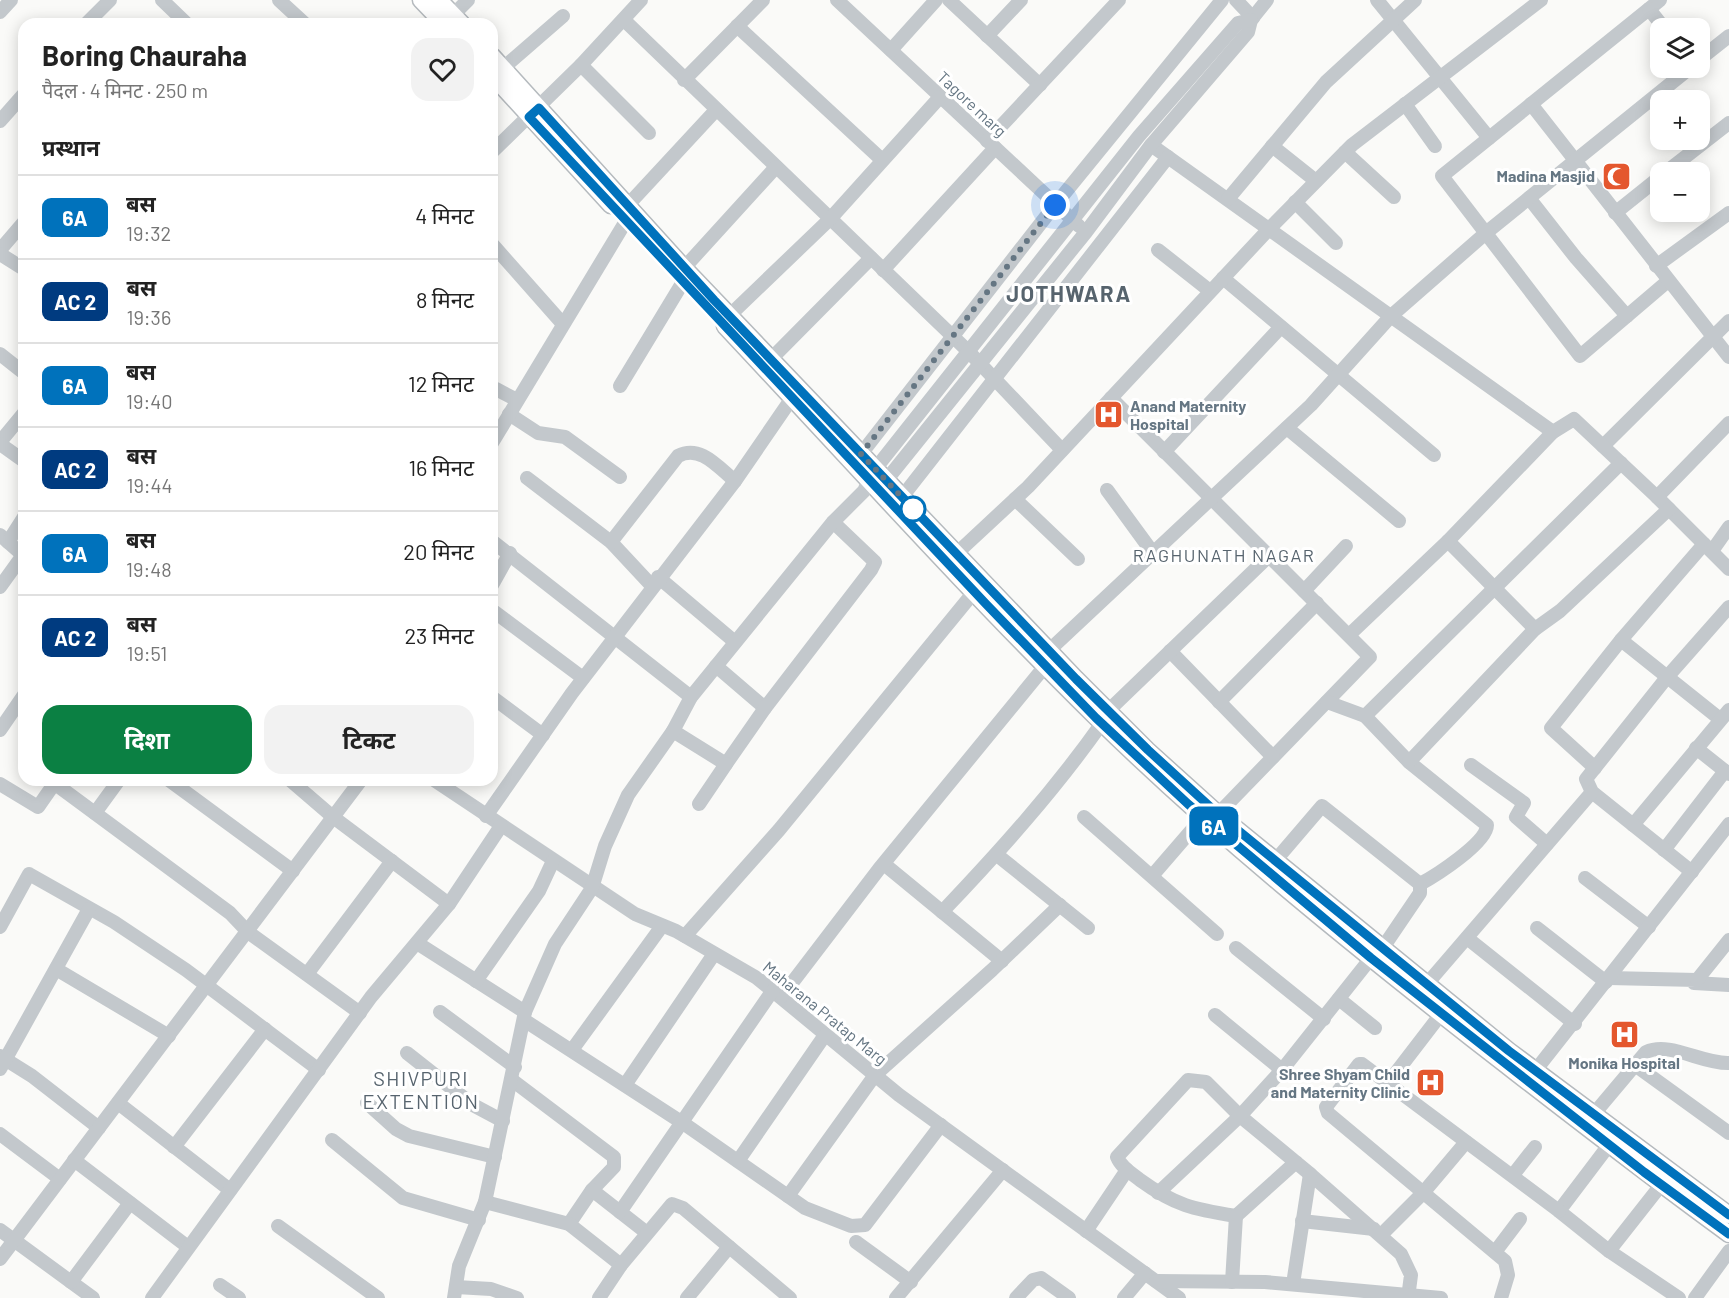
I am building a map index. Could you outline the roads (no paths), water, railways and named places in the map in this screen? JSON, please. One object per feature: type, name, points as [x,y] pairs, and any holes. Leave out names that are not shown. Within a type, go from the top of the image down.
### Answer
[{"type":"main road","points":[[421,0],[448,18]]},
{"type":"main road","points":[[440,0],[451,18]]},
{"type":"main road","points":[[498,68],[534,112],[684,275],[792,398],[874,482],[974,592],[1210,815],[1376,954],[1426,985],[1535,1071],[1729,1215]]},
{"type":"main road","points":[[684,275],[771,358],[861,454],[874,482],[902,497],[956,554],[1045,658]]},
{"type":"main road","points":[[1210,815],[1275,861],[1441,1014],[1661,1185],[1729,1234]]},
{"type":"street","points":[[0,12],[11,0]]},
{"type":"street","points":[[162,0],[180,18]]},
{"type":"street","points":[[279,0],[298,18]]},
{"type":"street","points":[[455,18],[468,0]]},
{"type":"street","points":[[498,146],[581,65],[641,0]]},
{"type":"street","points":[[684,80],[763,0]]},
{"type":"street","name":"Tagore marg","points":[[837,0],[1086,232]]},
{"type":"street","points":[[891,50],[936,0]]},
{"type":"street","points":[[949,0],[1040,85]]},
{"type":"street","points":[[987,36],[1021,0]]},
{"type":"street","points":[[883,270],[1040,85],[1119,0]]},
{"type":"street","points":[[861,454],[1055,205],[1222,0]]},
{"type":"street","points":[[1236,0],[1250,23]]},
{"type":"street","points":[[518,1298],[491,1289],[455,1293],[459,1266],[485,1202],[514,1074],[524,1016],[555,944],[592,888],[605,846],[628,795],[673,730],[691,697],[735,642],[832,522],[874,482],[980,364],[1267,0]]},
{"type":"street","points":[[1377,0],[1441,76],[1489,138]]},
{"type":"street","points":[[1228,199],[1326,82],[1414,0]]},
{"type":"street","points":[[1516,0],[1526,12]]},
{"type":"street","points":[[956,554],[1015,499],[1210,291],[1345,152],[1541,0]]},
{"type":"street","points":[[1660,0],[1442,176],[1580,356],[1668,281]]},
{"type":"street","points":[[91,18],[103,2]]},
{"type":"street","points":[[1649,9],[1656,18]]},
{"type":"street","points":[[498,65],[563,16]]},
{"type":"street","points":[[624,20],[969,352],[1062,450]]},
{"type":"street","points":[[874,482],[969,352],[1139,135],[1238,23],[1250,23]]},
{"type":"street","points":[[737,26],[881,159]]},
{"type":"street","points":[[1710,51],[1729,36]]},
{"type":"street","points":[[581,65],[650,133]]},
{"type":"street","points":[[1667,90],[1680,78]]},
{"type":"street","points":[[729,316],[830,219],[881,159],[940,97]]},
{"type":"street","points":[[0,121],[18,101]]},
{"type":"street","points":[[1405,104],[1435,146]]},
{"type":"street","points":[[1531,104],[1729,357]]},
{"type":"street","points":[[620,1212],[777,993],[884,864],[1045,658],[1287,428],[1391,316],[1487,232],[1575,161],[1650,105]]},
{"type":"street","points":[[498,433],[626,214],[716,110]]},
{"type":"street","points":[[1710,134],[1729,123]]},
{"type":"street","points":[[1151,145],[1553,432]]},
{"type":"street","points":[[1272,146],[1316,180]]},
{"type":"street","points":[[1676,162],[1687,150]]},
{"type":"street","points":[[1345,152],[1394,197]]},
{"type":"street","points":[[902,497],[1168,157]]},
{"type":"street","points":[[620,386],[684,275],[776,167]]},
{"type":"street","points":[[1615,213],[1650,185]]},
{"type":"street","points":[[1529,198],[1576,258],[1627,316]]},
{"type":"street","points":[[1295,202],[1336,243]]},
{"type":"street","points":[[1656,266],[1729,213]]},
{"type":"street","points":[[0,250],[18,229]]},
{"type":"street","points":[[1158,250],[1210,291]]},
{"type":"street","points":[[498,251],[562,323]]},
{"type":"street","points":[[0,255],[18,266]]},
{"type":"street","points":[[771,358],[871,258]]},
{"type":"street","points":[[1223,278],[1337,376],[1434,455]]},
{"type":"street","points":[[1603,446],[1729,321]]},
{"type":"street","points":[[1164,452],[1281,327]]},
{"type":"street","points":[[0,354],[18,368]]},
{"type":"street","points":[[498,391],[517,400]]},
{"type":"street","points":[[486,816],[583,678],[735,481],[792,398]]},
{"type":"street","points":[[1111,398],[1370,657],[1273,757],[1210,815],[1152,876]]},
{"type":"street","points":[[509,414],[538,433],[565,437],[620,477]]},
{"type":"street","points":[[1349,635],[1448,541],[1553,432],[1574,419],[1729,569]]},
{"type":"street","points":[[18,420],[0,443],[18,456]]},
{"type":"street","points":[[1657,497],[1729,423]]},
{"type":"street","points":[[1287,428],[1399,521]]},
{"type":"street","points":[[611,542],[678,456],[686,452],[698,452],[735,481]]},
{"type":"street","points":[[1365,716],[1621,463]]},
{"type":"street","points":[[526,478],[611,542],[655,582],[735,642]]},
{"type":"street","points":[[1107,489],[1153,553]]},
{"type":"street","points":[[1015,499],[1078,559]]},
{"type":"street","points":[[1409,762],[1535,629],[1560,611],[1669,509]]},
{"type":"street","points":[[699,804],[765,708],[875,562],[832,522]]},
{"type":"street","points":[[18,523],[4,538],[18,550]]},
{"type":"street","points":[[1595,768],[1551,728],[1621,640],[1729,527]]},
{"type":"street","points":[[1448,541],[1535,629]]},
{"type":"street","points":[[498,545],[691,697]]},
{"type":"street","points":[[1304,591],[1346,546]]},
{"type":"street","points":[[498,574],[510,553]]},
{"type":"street","points":[[942,912],[997,855],[1060,781],[1105,717],[1269,556]]},
{"type":"street","points":[[0,587],[18,563]]},
{"type":"street","points":[[685,936],[779,830],[974,592]]},
{"type":"street","points":[[1219,702],[1317,603]]},
{"type":"street","points":[[1692,872],[1592,792],[1586,779],[1668,676],[1729,607]]},
{"type":"street","points":[[498,614],[583,678]]},
{"type":"street","points":[[1621,640],[1725,715],[1633,825]]},
{"type":"street","points":[[1170,651],[1273,757]]},
{"type":"street","points":[[716,666],[765,708]]},
{"type":"street","points":[[498,701],[543,735]]},
{"type":"street","points":[[1327,702],[1365,716],[1409,762],[1487,825],[1480,840],[1438,874],[1419,884]]},
{"type":"street","points":[[0,730],[18,704]]},
{"type":"street","points":[[673,730],[726,764]]},
{"type":"street","points":[[1664,850],[1727,772],[1696,748]]},
{"type":"street","points":[[1471,765],[1524,803],[1516,817],[1547,844]]},
{"type":"street","points":[[0,784],[38,807],[50,786]]},
{"type":"street","points":[[58,786],[230,913],[248,932],[360,1013]]},
{"type":"street","points":[[95,813],[115,786]]},
{"type":"street","points":[[177,786],[293,871]]},
{"type":"street","points":[[297,786],[333,817],[449,904]]},
{"type":"street","points":[[0,1259],[356,786]]},
{"type":"street","name":"Maharana Pratap Marg","points":[[443,786],[592,888],[635,914],[685,936],[757,978],[825,1035],[941,1125],[1179,1298]]},
{"type":"street","points":[[1426,985],[1592,792]]},
{"type":"street","points":[[1158,1193],[1240,1116],[1282,1070],[1376,954],[1420,893],[1419,884],[1322,806],[1275,861]]},
{"type":"street","points":[[1084,816],[1217,934]]},
{"type":"street","points":[[1535,1071],[1575,1024],[1729,824]]},
{"type":"street","points":[[152,1298],[360,1013],[449,904],[501,826]]},
{"type":"street","points":[[997,855],[1088,928]]},
{"type":"street","points":[[307,974],[392,861]]},
{"type":"street","points":[[476,981],[539,891],[553,861]]},
{"type":"street","points":[[884,864],[1002,961]]},
{"type":"street","points":[[0,927],[29,874],[114,922],[207,986],[320,1070]]},
{"type":"street","points":[[1585,878],[1648,927]]},
{"type":"street","points":[[788,1196],[875,1074],[1002,961],[1060,905]]},
{"type":"street","points":[[89,909],[2,1062],[32,1076],[99,1128]]},
{"type":"street","points":[[572,1050],[662,926]]},
{"type":"street","points":[[1537,928],[1608,980],[1697,980]]},
{"type":"street","points":[[1467,938],[1575,1024]]},
{"type":"street","points":[[1729,940],[1694,983],[1729,985]]},
{"type":"street","points":[[417,942],[805,1208],[851,1226],[865,1225],[941,1125]]},
{"type":"street","points":[[1236,948],[1324,1019]]},
{"type":"street","points":[[625,1085],[714,954]]},
{"type":"street","points":[[56,969],[169,1036]]},
{"type":"street","points":[[1339,999],[1375,1028]]},
{"type":"street","points":[[440,1012],[612,1154],[614,1167],[592,1190],[569,1224]]},
{"type":"street","points":[[1388,1083],[1441,1014]]},
{"type":"street","points":[[1215,1015],[1282,1070]]},
{"type":"street","points":[[174,1147],[265,1029]]},
{"type":"street","points":[[738,1161],[825,1035]]},
{"type":"street","points":[[1593,1115],[1646,1052],[1657,1047],[1723,1063],[1729,1072]]},
{"type":"street","points":[[407,1053],[473,1105],[503,1120]]},
{"type":"street","points":[[1501,1298],[1509,1271],[1505,1261],[1326,1111],[1326,1107],[1360,1064],[1513,1175],[1609,1251],[1679,1298]]},
{"type":"street","points":[[1635,1065],[1729,1133]]},
{"type":"street","points":[[1236,1215],[1190,1208],[1158,1193],[1127,1170],[1117,1157],[1119,1152],[1188,1080],[1206,1082],[1240,1116],[1401,1254],[1409,1266],[1409,1297]]},
{"type":"street","points":[[118,1102],[230,1190]]},
{"type":"street","points":[[367,1102],[396,1129],[409,1136],[495,1157]]},
{"type":"street","points":[[0,1134],[60,1179]]},
{"type":"street","points":[[332,1140],[403,1198],[479,1220]]},
{"type":"street","points":[[1302,1221],[1377,1232],[1423,1193],[1466,1142]]},
{"type":"street","points":[[1559,1211],[1609,1144]]},
{"type":"street","points":[[1513,1175],[1535,1147]]},
{"type":"street","points":[[74,1160],[188,1247]]},
{"type":"street","points":[[1232,1282],[1236,1215],[1296,1162]]},
{"type":"street","points":[[896,1298],[1003,1170]]},
{"type":"street","points":[[1086,1231],[1127,1170]]},
{"type":"street","points":[[1298,1285],[1302,1221],[1310,1174]]},
{"type":"street","points":[[1609,1251],[1661,1185]]},
{"type":"street","points":[[592,1190],[647,1233]]},
{"type":"street","points":[[485,1202],[569,1224],[621,1265]]},
{"type":"street","points":[[71,1282],[130,1203]]},
{"type":"street","points":[[599,1298],[621,1265],[672,1204],[683,1208],[788,1297]]},
{"type":"street","points":[[1495,1252],[1520,1219]]},
{"type":"street","points":[[278,1226],[378,1298]]},
{"type":"street","points":[[0,1230],[93,1298]]},
{"type":"street","points":[[856,1242],[911,1282]]},
{"type":"street","points":[[687,1298],[729,1247]]},
{"type":"street","points":[[1695,1298],[1729,1251]]},
{"type":"street","points":[[1127,1297],[1151,1277],[1298,1285],[1409,1297],[1441,1298]]},
{"type":"street","points":[[1016,1298],[1033,1280],[1041,1278],[1069,1298]]},
{"type":"street","points":[[220,1285],[239,1298]]},
{"type":"street","points":[[1298,1285],[1316,1298]]},
{"type":"place","name":"Madina Masjid","points":[[1616,176]]},
{"type":"place","name":"Anand Maternity Hospital","points":[[1109,415]]},
{"type":"place","name":"Monika Hospital","points":[[1624,1035]]},
{"type":"place","name":"Shree Shyam Child and Maternity Clinic","points":[[1431,1083]]},
{"type":"district","name":"JOTHWARA","points":[[1069,294]]},
{"type":"district","name":"RAGHUNATH NAGAR","points":[[1224,556]]},
{"type":"district","name":"SHIVPURI EXTENTION","points":[[421,1090]]}]
